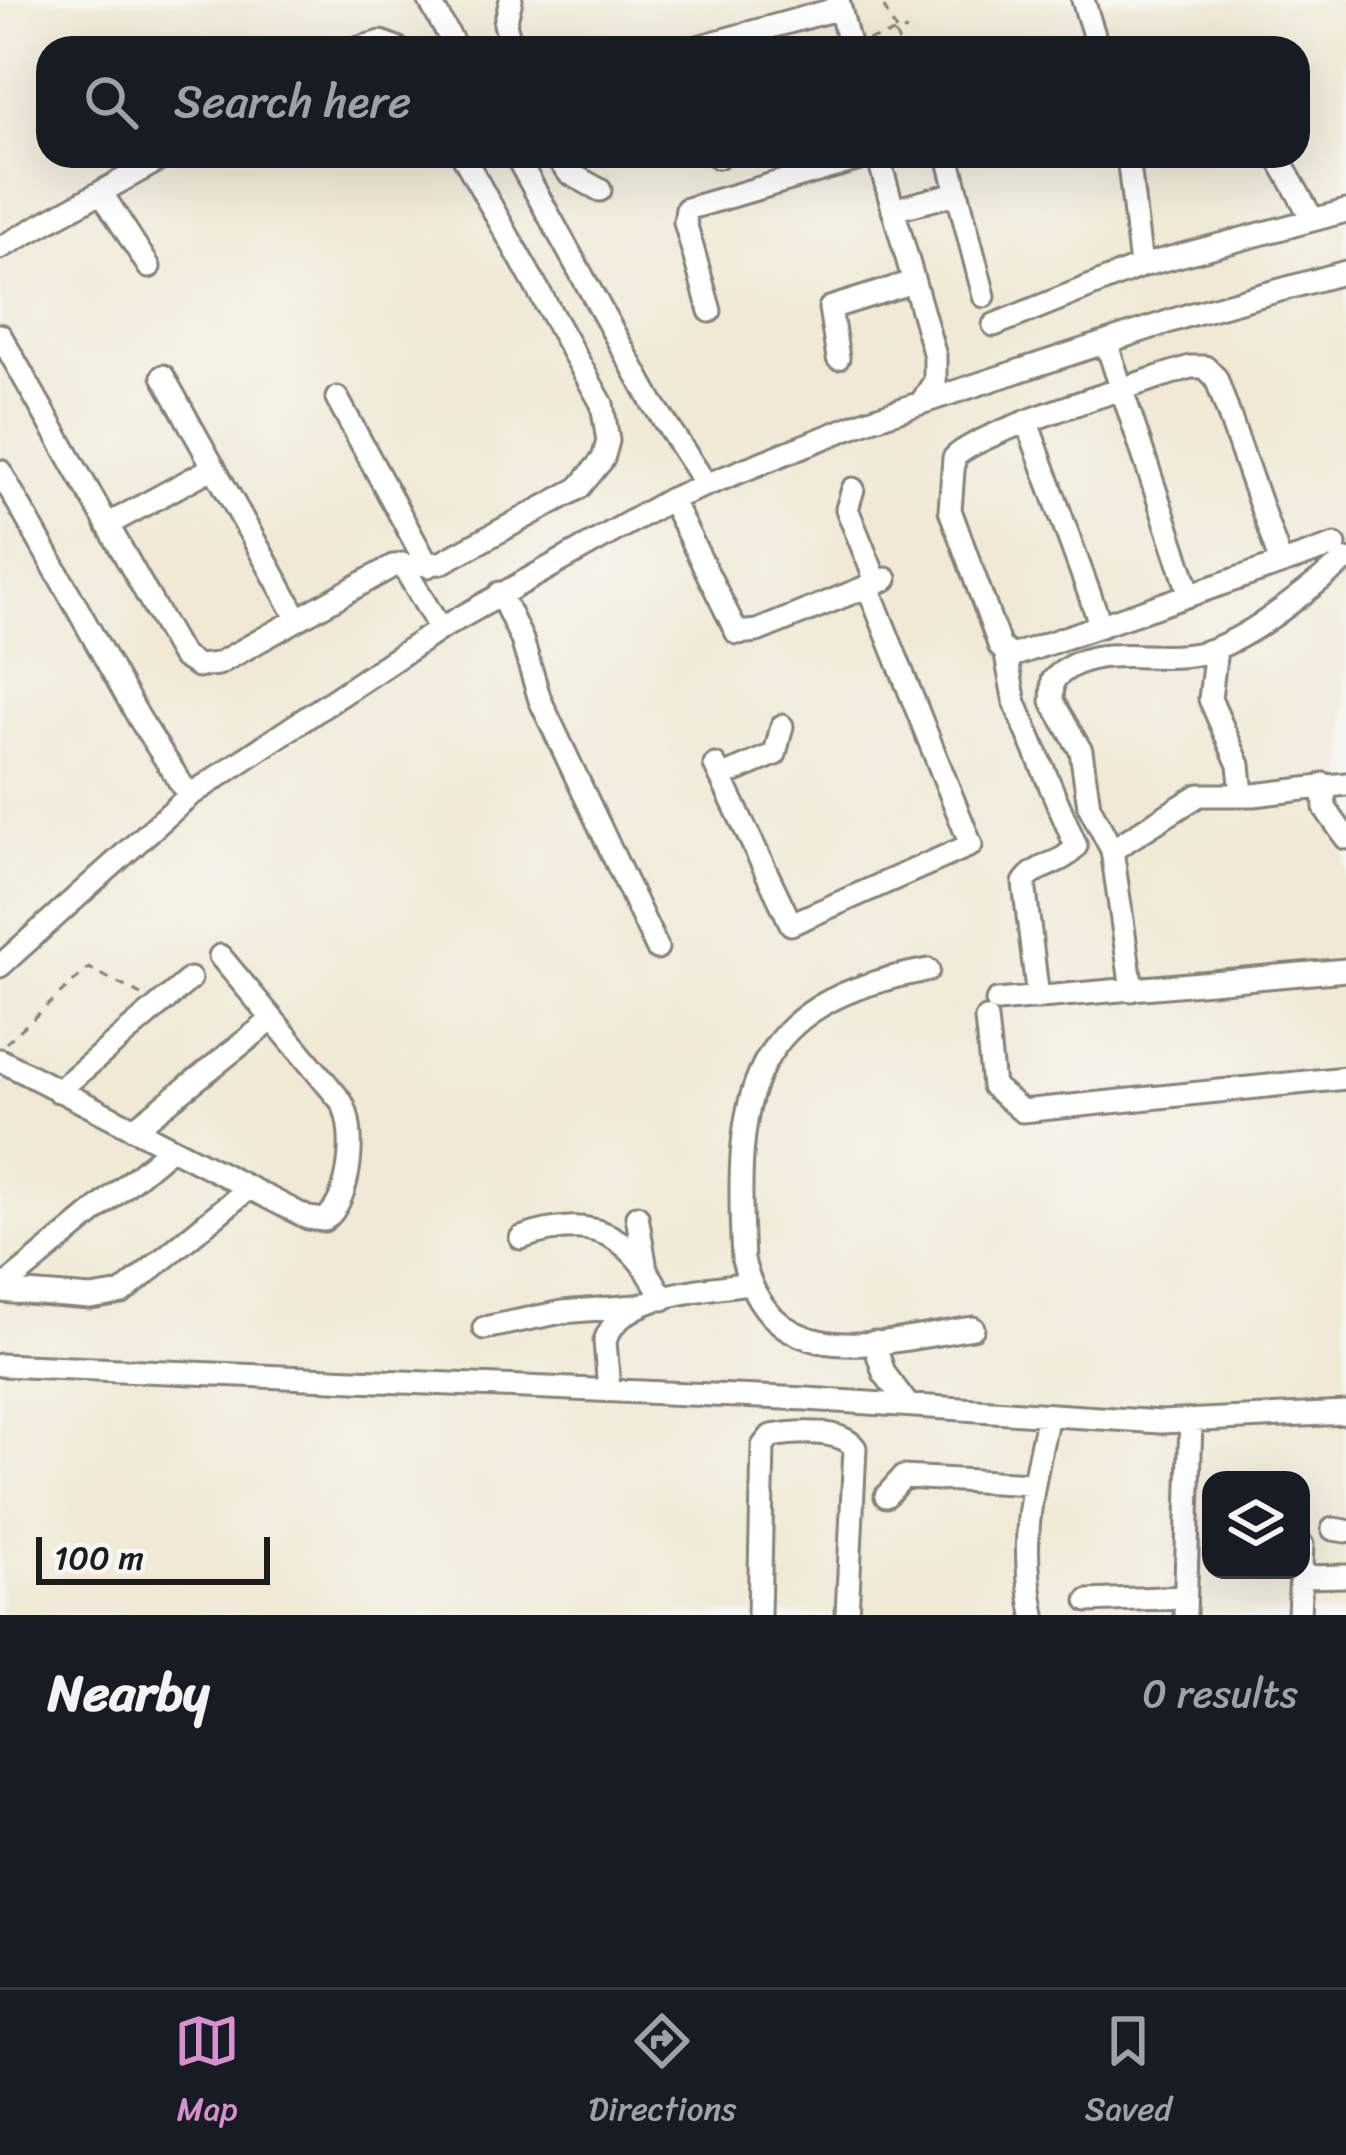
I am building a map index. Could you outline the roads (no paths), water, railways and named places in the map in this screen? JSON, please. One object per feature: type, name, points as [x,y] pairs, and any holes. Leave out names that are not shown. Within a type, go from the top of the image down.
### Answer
[{"type":"street","points":[[429,0],[449,36]]},
{"type":"street","points":[[508,36],[505,24],[512,0]]},
{"type":"street","points":[[1083,0],[1094,36]]},
{"type":"street","points":[[734,36],[839,4],[847,36]]},
{"type":"street","points":[[0,248],[144,168]]},
{"type":"street","points":[[0,335],[189,662],[218,664],[402,564],[428,566],[579,488],[603,459],[608,441],[602,404],[470,168]]},
{"type":"street","points":[[523,168],[652,402],[705,483]]},
{"type":"street","points":[[565,168],[600,190]]},
{"type":"street","points":[[710,311],[685,222],[687,209],[832,168]]},
{"type":"street","points":[[878,168],[934,356],[935,381],[921,403]]},
{"type":"street","points":[[951,168],[984,296]]},
{"type":"street","points":[[1129,168],[1141,266]]},
{"type":"street","points":[[1283,168],[1313,220]]},
{"type":"street","points":[[101,192],[149,267]]},
{"type":"street","points":[[893,210],[957,193]]},
{"type":"street","points":[[994,325],[1141,266],[1346,211]]},
{"type":"street","points":[[0,966],[189,796],[440,629],[671,499],[921,403],[1106,342],[1346,272]]},
{"type":"street","points":[[838,358],[830,308],[913,283]]},
{"type":"street","points":[[1106,342],[1190,595]]},
{"type":"street","points":[[934,356],[953,375],[978,385]]},
{"type":"street","points":[[1038,998],[1024,883],[1031,872],[1069,855],[1076,846],[1015,703],[1006,655],[950,511],[952,466],[967,447],[1198,365],[1212,371],[1281,563]]},
{"type":"street","points":[[163,376],[298,619]]},
{"type":"street","points":[[337,398],[428,566]]},
{"type":"street","points":[[1028,425],[1101,626]]},
{"type":"street","points":[[107,525],[214,467]]},
{"type":"street","points":[[0,470],[146,731],[189,796]]},
{"type":"street","points":[[773,730],[772,757],[718,771],[791,924],[971,845],[847,509],[853,489]]},
{"type":"street","points":[[671,499],[736,633],[757,631],[877,583]]},
{"type":"street","points":[[1006,655],[1281,563],[1341,552]]},
{"type":"street","points":[[1132,990],[1112,850],[1089,806],[1076,738],[1052,701],[1053,680],[1097,656],[1173,659],[1216,649],[1341,552]]},
{"type":"street","points":[[402,564],[440,629]]},
{"type":"street","points":[[500,593],[518,629],[540,700],[658,948]]},
{"type":"street","points":[[1216,649],[1210,699],[1240,766],[1242,794]]},
{"type":"street","points":[[1112,850],[1186,799],[1209,792],[1242,794],[1335,784],[1325,808],[1346,838]]},
{"type":"street","points":[[0,1060],[308,1218],[324,1220],[336,1209],[351,1120],[341,1101],[220,956]]},
{"type":"street","points":[[928,970],[881,979],[834,996],[793,1020],[764,1060],[748,1107],[742,1235],[749,1283],[769,1313],[798,1336],[845,1346],[973,1328]]},
{"type":"street","points":[[1346,970],[1038,998],[992,1010],[993,1086],[1000,1097],[1022,1111],[1346,1078]]},
{"type":"street","points":[[58,1091],[190,980]]},
{"type":"street","points":[[134,1129],[273,1019]]},
{"type":"street","points":[[0,1290],[171,1148]]},
{"type":"street","points":[[0,1290],[91,1298],[122,1293],[249,1188]]},
{"type":"street","points":[[637,1216],[653,1303]]},
{"type":"street","points":[[521,1238],[553,1227],[588,1227],[620,1240],[645,1263]]},
{"type":"street","points":[[484,1328],[562,1312],[653,1303],[749,1283]]},
{"type":"street","points":[[609,1390],[609,1329],[653,1303]]},
{"type":"street","points":[[874,1342],[884,1372],[908,1405]]},
{"type":"street","points":[[0,1365],[807,1399],[1191,1421],[1346,1413]]},
{"type":"street","points":[[804,1434],[807,1399]]},
{"type":"street","points":[[1034,1615],[1025,1544],[1031,1484],[1048,1415]]},
{"type":"street","points":[[1088,1601],[1185,1606],[1191,1421]]},
{"type":"street","points":[[759,1615],[763,1446],[771,1436],[804,1434],[848,1438],[856,1454],[847,1615]]},
{"type":"street","points":[[886,1496],[903,1477],[1031,1484]]},
{"type":"street","points":[[1187,1529],[1202,1529]]},
{"type":"street","points":[[1310,1572],[1346,1576]]},
{"type":"street","points":[[1299,1615],[1301,1579]]}]
